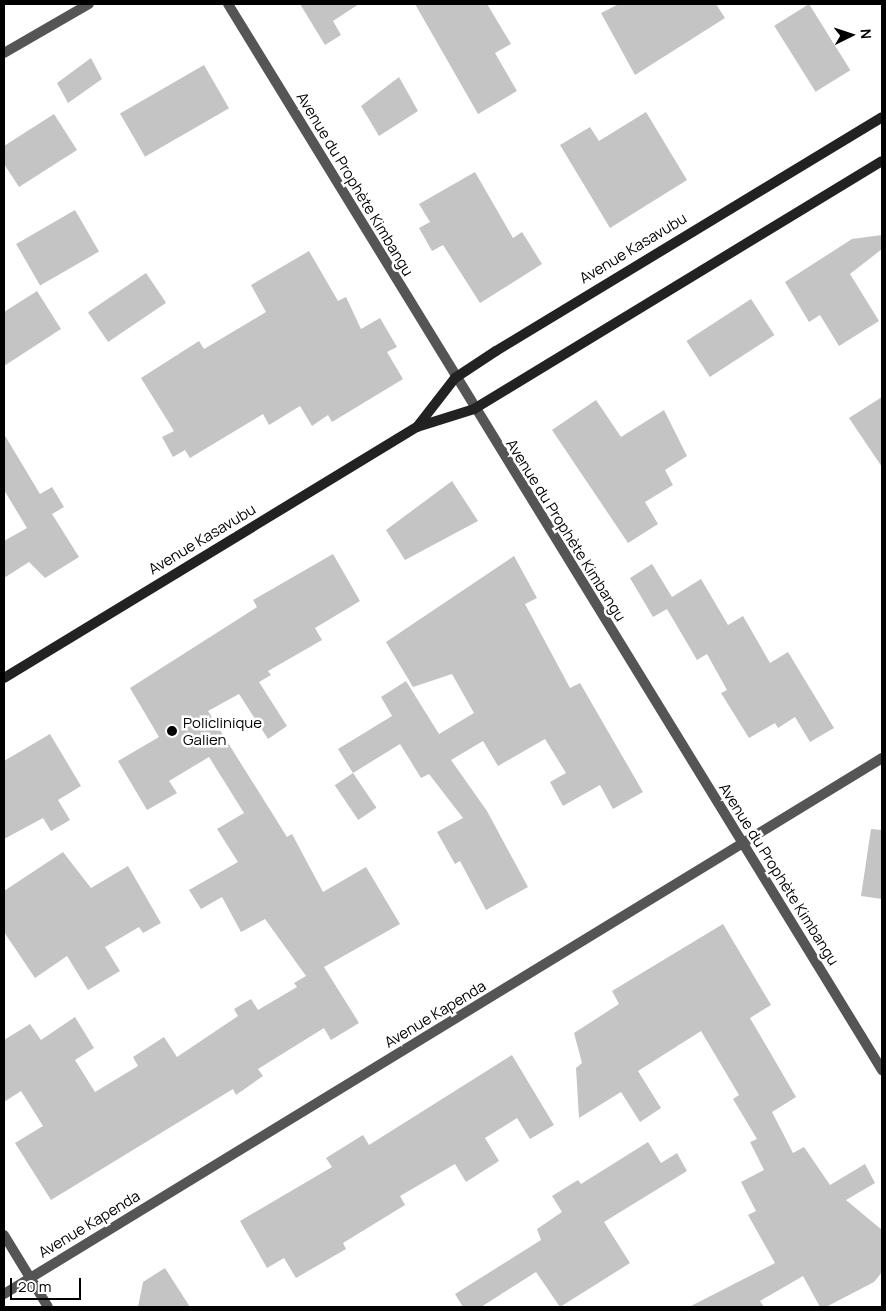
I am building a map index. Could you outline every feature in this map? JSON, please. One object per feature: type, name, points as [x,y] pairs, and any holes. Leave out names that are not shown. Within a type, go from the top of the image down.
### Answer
[{"type":"main road","name":"Avenue Kasavubu","points":[[417,427],[455,378],[620,273],[882,117]]},
{"type":"main road","name":"Avenue Kasavubu","points":[[4,678],[417,427],[474,409],[882,161]]},
{"type":"street","points":[[4,53],[89,4]]},
{"type":"street","name":"Avenue du Prophète Kimbangu","points":[[228,4],[474,409],[882,1070]]},
{"type":"street","name":"Avenue Kapenda","points":[[4,1294],[882,758]]},
{"type":"street","points":[[4,1235],[48,1307]]},
{"type":"building","points":[[300,4],[359,4],[333,21],[341,35],[325,45]]},
{"type":"building","points":[[415,4],[487,4],[511,44],[495,53],[517,91],[478,114]]},
{"type":"building","points":[[619,4],[716,4],[725,18],[635,75],[601,13]]},
{"type":"building","points":[[809,4],[850,70],[816,92],[774,26]]},
{"type":"building","points":[[91,58],[102,79],[68,103],[57,83]]},
{"type":"building","points":[[204,65],[229,108],[145,157],[120,114]]},
{"type":"building","points":[[399,77],[418,111],[379,136],[361,106]]},
{"type":"building","points":[[646,112],[687,180],[610,228],[560,145],[590,127],[599,141]]},
{"type":"building","points":[[54,114],[77,150],[19,187],[4,164],[4,146]]},
{"type":"building","points":[[475,172],[513,238],[522,232],[542,264],[480,303],[443,245],[432,251],[419,228],[430,222],[419,204]]},
{"type":"building","points":[[75,210],[99,252],[40,286],[16,244]]},
{"type":"building","points":[[882,235],[882,249],[850,274],[879,321],[839,346],[820,315],[809,322],[785,282],[852,239]]},
{"type":"building","points":[[309,251],[338,301],[346,297],[361,329],[380,318],[397,347],[387,352],[403,379],[332,422],[328,415],[312,426],[300,406],[269,425],[263,414],[190,458],[185,450],[173,457],[162,437],[174,431],[141,378],[199,341],[204,349],[266,312],[251,285]]},
{"type":"building","points":[[146,273],[166,303],[108,342],[88,312]]},
{"type":"building","points":[[37,291],[61,329],[4,366],[4,312]]},
{"type":"building","points":[[751,299],[774,335],[710,377],[686,341]]},
{"type":"building","points":[[882,397],[882,467],[849,418]]},
{"type":"building","points":[[596,400],[621,437],[664,410],[687,456],[665,470],[673,485],[645,502],[658,524],[628,543],[552,430]]},
{"type":"building","points":[[4,434],[40,494],[52,487],[64,507],[52,514],[79,557],[45,578],[29,562],[4,578],[4,541],[27,528],[4,490]]},
{"type":"building","points":[[452,481],[478,521],[405,560],[386,530]]},
{"type":"building","points":[[333,554],[360,601],[315,628],[322,640],[268,671],[271,675],[259,682],[287,726],[268,739],[239,694],[208,711],[287,837],[292,834],[323,892],[366,867],[400,924],[324,967],[359,1023],[331,1040],[324,1028],[258,1069],[263,1076],[236,1095],[233,1089],[51,1200],[15,1143],[43,1126],[21,1091],[4,1102],[4,1040],[30,1024],[41,1040],[75,1017],[94,1048],[75,1060],[95,1092],[138,1066],[133,1057],[164,1037],[177,1057],[238,1016],[234,1009],[251,999],[258,1010],[297,987],[294,983],[306,976],[265,919],[241,932],[222,897],[201,909],[189,890],[238,862],[217,829],[244,813],[209,757],[169,781],[177,793],[147,810],[118,761],[159,737],[130,688],[257,607],[253,600]]},
{"type":"building","points":[[514,556],[537,598],[525,604],[570,688],[580,683],[643,792],[613,809],[600,785],[563,806],[550,782],[566,773],[545,739],[498,766],[483,741],[451,760],[487,811],[528,887],[486,910],[460,861],[455,864],[437,832],[463,818],[429,774],[421,778],[400,744],[353,773],[338,749],[392,716],[381,697],[406,681],[439,734],[474,713],[452,674],[413,687],[386,642]]},
{"type":"building","points":[[652,564],[672,597],[701,579],[728,625],[743,616],[770,663],[788,652],[834,728],[810,742],[795,717],[778,728],[775,723],[749,738],[721,693],[727,690],[707,654],[697,660],[667,609],[653,617],[630,578]]},
{"type":"building","points":[[50,734],[81,786],[58,800],[70,820],[51,831],[43,818],[4,839],[4,761]]},
{"type":"building","points":[[353,773],[376,808],[358,820],[335,785]]},
{"type":"building","points":[[871,829],[882,830],[882,899],[861,896]]},
{"type":"building","points":[[63,852],[91,888],[128,866],[161,923],[143,933],[139,927],[105,947],[120,971],[88,990],[67,956],[35,978],[4,932],[4,891]]},
{"type":"building","points":[[723,924],[771,1005],[750,1018],[796,1097],[772,1112],[793,1153],[804,1147],[830,1185],[865,1164],[875,1183],[846,1200],[882,1230],[882,1272],[874,1282],[826,1307],[820,1307],[803,1276],[760,1301],[764,1307],[689,1307],[775,1263],[748,1215],[756,1211],[741,1182],[764,1170],[750,1142],[757,1139],[733,1099],[739,1095],[701,1031],[638,1071],[661,1108],[640,1122],[621,1092],[579,1118],[576,1068],[582,1063],[574,1033],[619,1004],[612,991]]},
{"type":"building","points":[[512,1055],[554,1125],[530,1139],[517,1118],[485,1138],[499,1161],[466,1182],[455,1164],[400,1196],[405,1205],[343,1243],[346,1249],[296,1278],[284,1258],[267,1268],[240,1221],[332,1167],[326,1158],[363,1135],[369,1145]]},
{"type":"building","points":[[648,1142],[661,1163],[677,1153],[687,1171],[604,1222],[630,1263],[560,1307],[536,1272],[481,1307],[463,1307],[455,1294],[541,1240],[537,1229],[562,1212],[552,1196],[578,1180],[581,1184]]},
{"type":"building","points":[[165,1268],[190,1307],[138,1307],[143,1282]]},
{"type":"place","name":"Policlinique Galien","points":[[172,731]]}]
